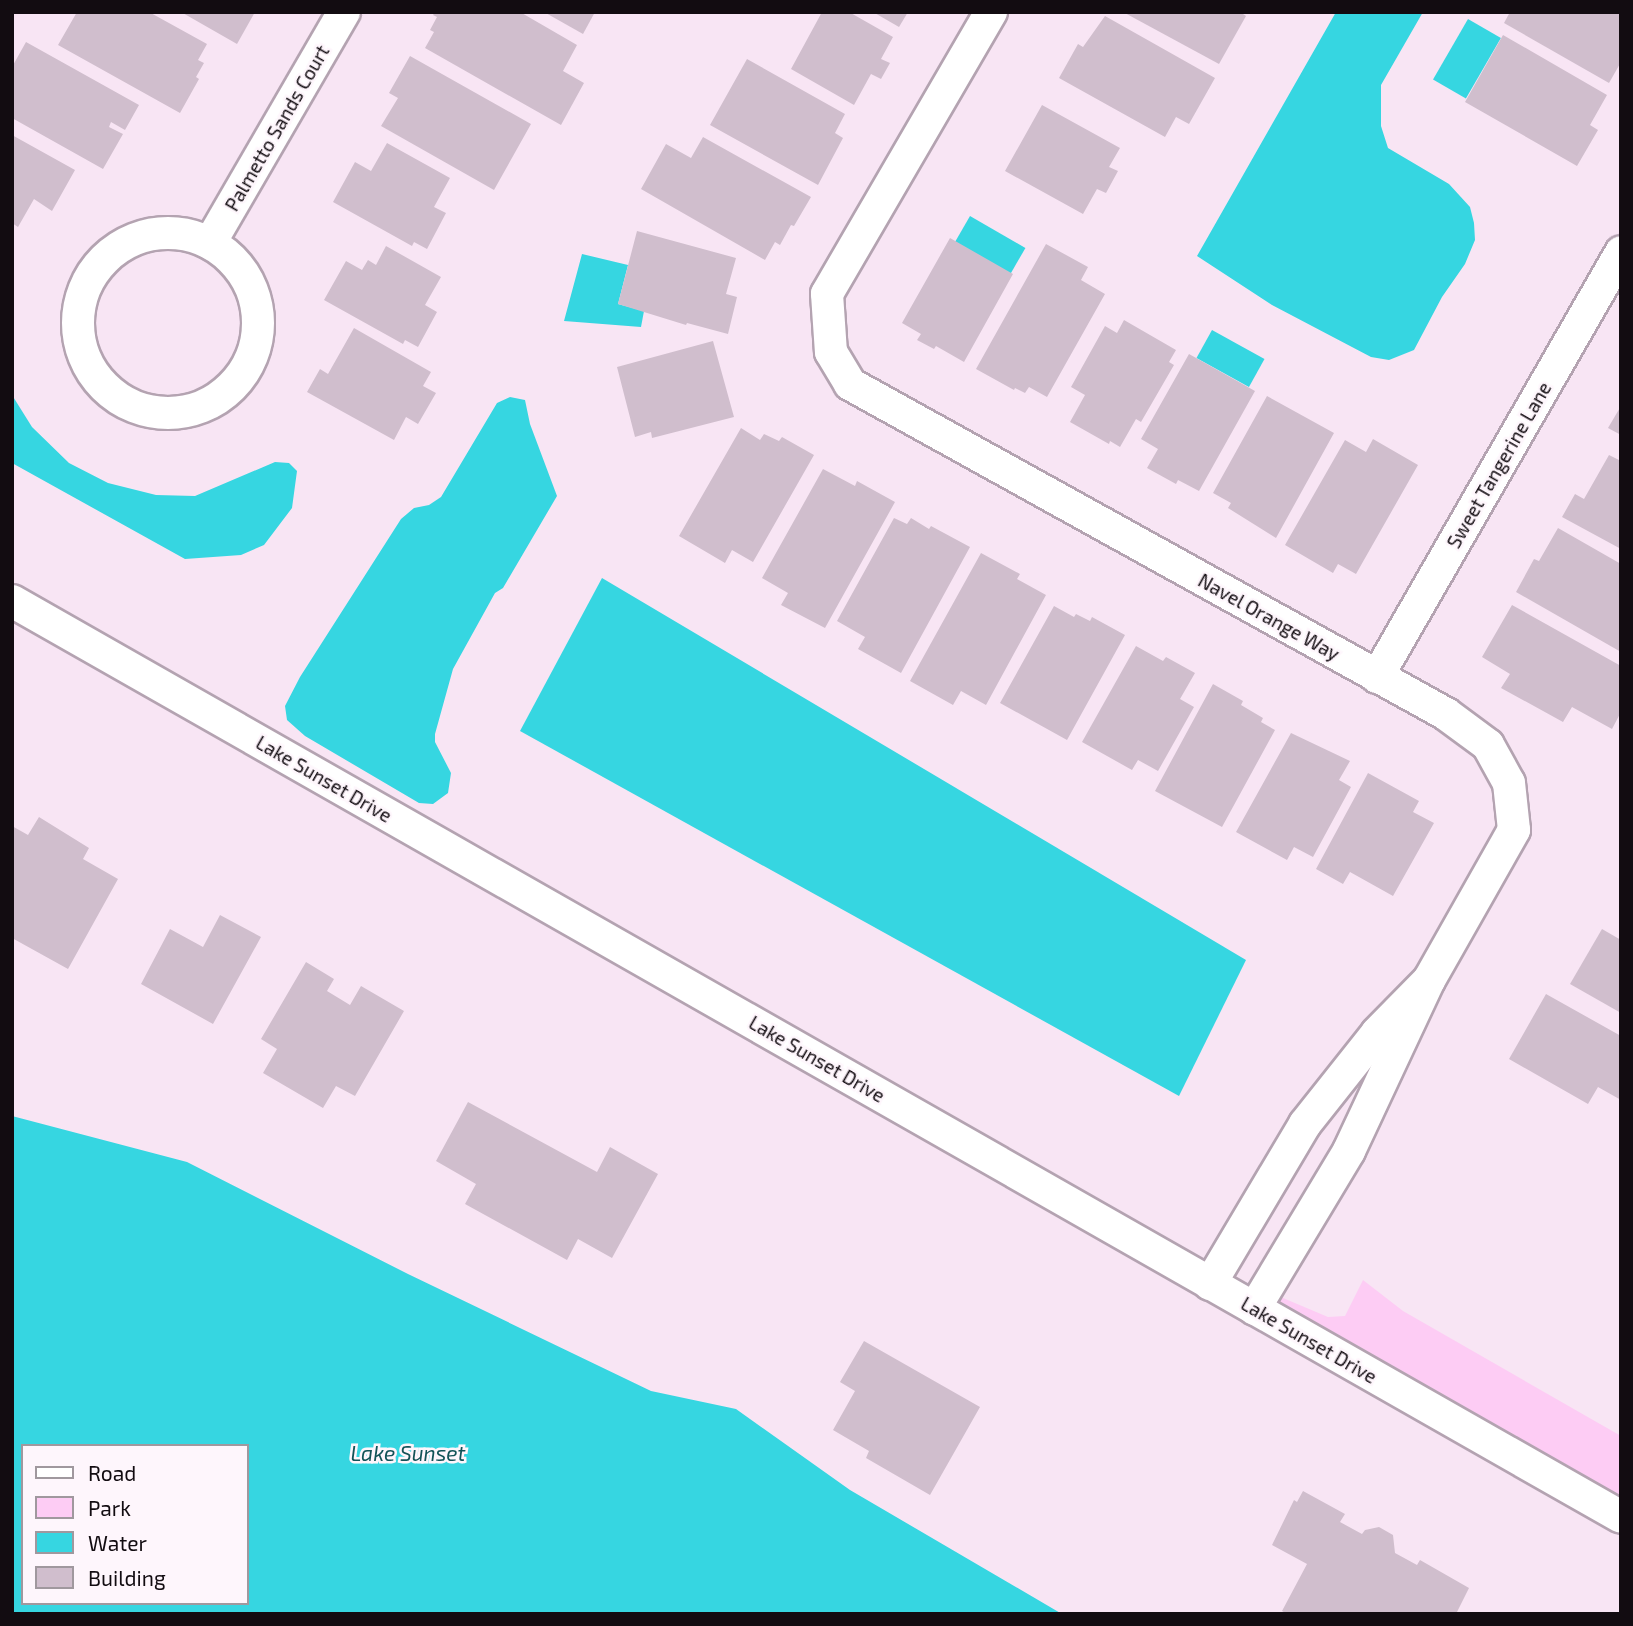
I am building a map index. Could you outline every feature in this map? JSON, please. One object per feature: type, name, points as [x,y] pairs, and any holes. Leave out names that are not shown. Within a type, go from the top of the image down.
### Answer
[{"type":"street","name":"Palmetto Sands Court","points":[[210,243],[344,12]]},
{"type":"street","name":"Navel Orange Way","points":[[991,12],[827,294],[831,352],[850,384],[1446,714],[1488,745],[1510,783],[1514,830],[1429,979]]},
{"type":"street","points":[[155,233],[183,234],[210,243],[235,262],[252,288],[259,319],[254,350],[240,378],[218,399],[189,411],[158,412],[128,403],[102,384],[86,361],[79,334],[79,306],[88,280],[105,258],[128,241],[155,233]]},
{"type":"street","name":"Sweet Tangerine Lane","points":[[1377,677],[1621,252]]},
{"type":"street","name":"Lake Sunset Drive","points":[[12,601],[1621,1517]]},
{"type":"street","points":[[1210,1284],[1305,1124],[1377,1033],[1429,979]]},
{"type":"street","points":[[1254,1309],[1349,1151],[1429,979]]},
{"type":"green space","points":[[1259,1278],[1283,1298],[1328,1317],[1345,1316],[1363,1280],[1403,1311],[1621,1436],[1621,1499],[1251,1289]]},
{"type":"water","points":[[1336,12],[1423,12],[1381,85],[1381,126],[1388,148],[1449,184],[1470,207],[1474,223],[1475,240],[1465,264],[1442,297],[1414,350],[1389,360],[1371,357],[1272,305],[1197,256]]},
{"type":"water","points":[[1468,19],[1501,38],[1466,99],[1433,80]]},
{"type":"water","points":[[970,216],[1025,248],[1010,274],[955,242]]},
{"type":"water","points":[[582,254],[628,265],[618,304],[644,311],[641,327],[564,321]]},
{"type":"water","points":[[1212,330],[1264,359],[1249,387],[1196,358]]},
{"type":"water","points":[[12,395],[32,427],[69,463],[108,483],[156,495],[195,496],[275,462],[289,463],[297,471],[292,508],[264,545],[241,555],[185,559],[12,463]]},
{"type":"water","points":[[510,397],[525,400],[530,424],[557,496],[503,588],[495,593],[453,669],[435,734],[435,742],[451,773],[448,793],[433,804],[419,803],[305,736],[287,720],[285,706],[300,677],[401,519],[414,508],[429,505],[441,497],[497,403]]},
{"type":"water","points":[[602,578],[1246,960],[1179,1096],[520,731]]},
{"type":"water","name":"Lake Sunset","points":[[12,1116],[187,1162],[408,1274],[651,1391],[736,1409],[850,1490],[1062,1614],[12,1614]]},
{"type":"building","points":[[77,12],[149,12],[207,44],[198,60],[204,63],[196,77],[199,79],[180,113],[58,45]]},
{"type":"building","points":[[181,12],[255,12],[237,44]]},
{"type":"building","points":[[435,12],[520,12],[577,45],[563,71],[584,83],[561,125],[425,48],[434,32],[430,30],[437,17],[433,15]]},
{"type":"building","points":[[544,12],[595,12],[583,34]]},
{"type":"building","points":[[822,12],[849,12],[893,37],[881,59],[890,63],[881,79],[871,74],[854,105],[791,69]]},
{"type":"building","points":[[873,12],[908,12],[899,27]]},
{"type":"building","points":[[1123,12],[1240,12],[1246,16],[1219,64]]},
{"type":"building","points":[[1510,12],[1621,12],[1621,62],[1609,83],[1504,23]]},
{"type":"building","points":[[1105,16],[1215,78],[1189,124],[1176,117],[1165,137],[1059,78],[1078,44],[1083,47]]},
{"type":"building","points":[[1503,35],[1607,95],[1590,125],[1598,130],[1577,166],[1465,102]]},
{"type":"building","points":[[26,42],[139,105],[125,130],[111,122],[109,127],[123,134],[103,169],[12,118],[12,67]]},
{"type":"building","points":[[410,56],[531,124],[494,190],[381,126],[398,98],[389,93]]},
{"type":"building","points":[[747,59],[845,114],[835,133],[843,138],[818,185],[710,125]]},
{"type":"building","points":[[1042,105],[1120,148],[1109,167],[1118,171],[1106,193],[1097,189],[1083,214],[1005,171]]},
{"type":"building","points":[[12,135],[75,170],[52,211],[34,199],[18,227],[12,223]]},
{"type":"building","points":[[703,137],[811,197],[794,226],[791,225],[780,245],[775,242],[765,260],[641,189],[666,144],[691,158]]},
{"type":"building","points":[[387,143],[450,178],[434,207],[446,213],[427,249],[414,242],[412,246],[333,202],[355,162],[371,171]]},
{"type":"building","points":[[637,231],[736,258],[726,294],[737,297],[728,334],[687,323],[686,325],[618,304]]},
{"type":"building","points":[[950,238],[1013,274],[964,362],[936,346],[934,349],[917,340],[921,334],[902,323]]},
{"type":"building","points":[[1046,244],[1088,267],[1081,280],[1105,294],[1047,397],[1029,387],[1025,393],[1015,388],[1014,390],[976,369]]},
{"type":"building","points":[[386,246],[441,277],[425,305],[437,312],[418,347],[405,340],[403,344],[324,300],[346,261],[362,270],[368,260],[376,265]]},
{"type":"building","points":[[1124,320],[1176,350],[1169,362],[1174,365],[1141,422],[1136,419],[1120,447],[1110,441],[1109,444],[1070,422],[1085,395],[1071,387],[1105,326],[1117,333]]},
{"type":"building","points":[[354,328],[431,372],[423,386],[436,393],[418,424],[406,417],[394,440],[307,392],[320,369],[328,374]]},
{"type":"building","points":[[713,341],[734,417],[652,438],[651,432],[635,437],[617,367]]},
{"type":"building","points":[[1189,354],[1255,391],[1199,491],[1178,480],[1176,484],[1147,468],[1158,449],[1141,439]]},
{"type":"building","points":[[1267,396],[1334,433],[1276,538],[1228,508],[1231,503],[1213,493]]},
{"type":"building","points":[[1621,406],[1621,435],[1608,428]]},
{"type":"building","points":[[741,428],[760,440],[764,434],[779,441],[782,437],[814,455],[753,562],[732,550],[725,563],[679,536]]},
{"type":"building","points":[[1373,439],[1418,465],[1356,574],[1338,564],[1333,573],[1285,545],[1345,440],[1366,452]]},
{"type":"building","points":[[1609,455],[1621,461],[1621,549],[1562,517],[1575,494],[1584,499]]},
{"type":"building","points":[[823,469],[855,486],[857,481],[895,502],[825,628],[781,605],[788,593],[762,578]]},
{"type":"building","points":[[894,518],[907,524],[911,518],[970,547],[901,673],[858,649],[865,637],[837,621]]},
{"type":"building","points":[[1558,528],[1621,564],[1621,652],[1516,592],[1534,559],[1539,561]]},
{"type":"building","points":[[981,553],[1020,574],[1017,579],[1046,595],[986,705],[961,691],[953,705],[910,681]]},
{"type":"building","points":[[1512,605],[1621,666],[1621,712],[1612,729],[1572,707],[1563,722],[1501,688],[1510,674],[1482,657]]},
{"type":"building","points":[[1054,606],[1074,617],[1076,614],[1090,621],[1092,617],[1125,635],[1067,740],[1000,703]]},
{"type":"building","points":[[1136,646],[1163,661],[1166,657],[1195,673],[1180,699],[1194,707],[1158,771],[1138,760],[1132,770],[1082,742]]},
{"type":"building","points":[[1213,684],[1243,701],[1241,705],[1263,718],[1261,722],[1275,730],[1222,827],[1155,791]]},
{"type":"building","points":[[1291,733],[1350,761],[1339,780],[1351,787],[1313,857],[1294,847],[1287,860],[1236,832]]},
{"type":"building","points":[[1368,773],[1419,801],[1413,812],[1434,823],[1393,896],[1350,872],[1343,884],[1316,869]]},
{"type":"building","points":[[39,817],[89,848],[83,859],[118,879],[68,969],[12,938],[12,826],[28,835]]},
{"type":"building","points":[[220,915],[261,937],[213,1024],[141,984],[170,929],[203,947]]},
{"type":"building","points":[[1602,929],[1621,940],[1621,1013],[1570,984]]},
{"type":"building","points":[[306,962],[334,979],[327,991],[350,1005],[361,986],[404,1011],[355,1096],[336,1086],[323,1108],[263,1073],[277,1049],[261,1039]]},
{"type":"building","points":[[1546,994],[1621,1036],[1621,1100],[1598,1087],[1588,1104],[1509,1059]]},
{"type":"building","points":[[468,1102],[597,1172],[610,1147],[658,1174],[612,1258],[578,1239],[567,1260],[465,1204],[476,1184],[436,1161]]},
{"type":"building","points":[[864,1341],[980,1407],[930,1495],[866,1458],[869,1451],[833,1430],[855,1391],[840,1382]]},
{"type":"building","points":[[1303,1491],[1345,1514],[1340,1522],[1362,1534],[1365,1530],[1379,1527],[1393,1535],[1395,1553],[1417,1565],[1420,1560],[1469,1588],[1456,1614],[1287,1614],[1282,1611],[1307,1564],[1272,1545],[1294,1500],[1297,1502]]}]
